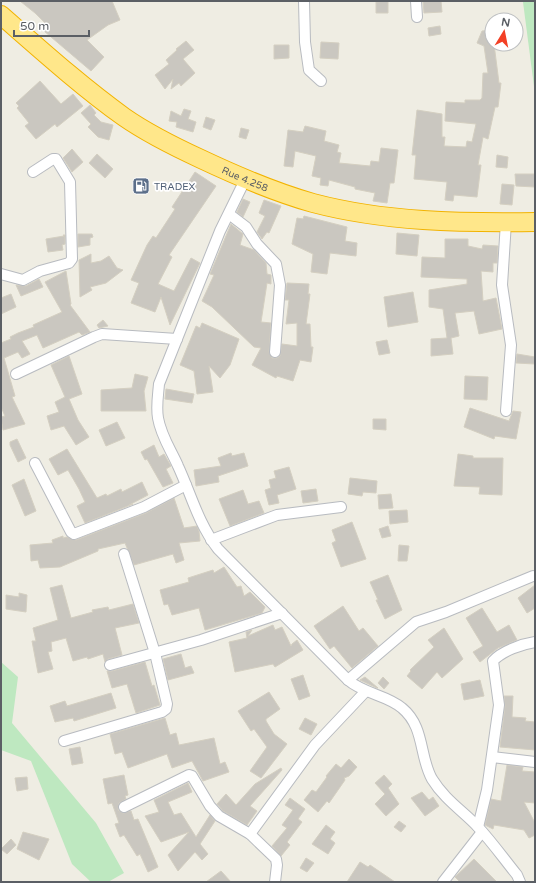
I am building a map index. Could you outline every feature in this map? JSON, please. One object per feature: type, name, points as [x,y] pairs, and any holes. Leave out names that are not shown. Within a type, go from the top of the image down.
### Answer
[{"type":"highway","name":"Rue 4.258","points":[[1,15],[56,64],[125,118],[183,150],[245,180],[313,203],[413,220],[471,223],[535,222]]},
{"type":"street","points":[[304,1],[305,42],[309,70],[321,81]]},
{"type":"street","points":[[416,1],[417,17]]},
{"type":"street","points":[[1,274],[23,280],[40,272],[69,263],[72,259],[70,182],[56,159],[53,159],[33,172]]},
{"type":"street","points":[[245,180],[176,339],[159,384],[157,402],[158,418],[163,438],[186,486],[202,525],[211,540],[236,569],[348,680],[365,692],[402,708],[418,730],[427,767],[433,780],[454,806],[480,829],[517,875],[520,882]]},
{"type":"street","points":[[229,214],[246,227],[256,244],[276,264],[280,285],[275,352]]},
{"type":"street","points":[[506,222],[502,285],[511,345],[506,411]]},
{"type":"street","points":[[16,374],[94,336],[102,334],[176,339]]},
{"type":"street","points":[[35,463],[72,534],[144,507],[186,486]]},
{"type":"street","points":[[211,540],[276,515],[341,507]]},
{"type":"street","points":[[64,741],[162,712],[166,709],[167,704],[155,653],[124,554]]},
{"type":"street","points":[[348,680],[416,622],[446,612],[533,576]]},
{"type":"street","points":[[110,666],[282,613]]},
{"type":"street","points":[[443,882],[480,829],[499,705],[493,661],[518,646],[535,642]]},
{"type":"street","points":[[250,834],[315,745],[365,692]]},
{"type":"street","points":[[492,757],[535,762]]},
{"type":"street","points":[[124,807],[189,774],[192,776],[210,806],[219,816],[250,834],[276,859],[277,865],[275,882]]},
{"type":"green space","points":[[535,1],[535,94],[523,2]]},
{"type":"green space","points":[[1,662],[18,677],[12,723],[96,823],[124,873],[108,882],[91,882],[72,864],[31,761],[1,750]]},
{"type":"building","points":[[20,1],[112,1],[120,20],[108,25],[87,40],[104,57],[91,71],[44,31],[48,26]]},
{"type":"building","points":[[388,1],[388,13],[376,13],[376,2]]},
{"type":"building","points":[[423,1],[441,1],[442,12],[424,13]]},
{"type":"building","points":[[440,26],[441,34],[429,36],[428,28]]},
{"type":"building","points":[[482,31],[484,31],[484,46],[477,43]]},
{"type":"building","points":[[186,41],[194,50],[183,59],[195,73],[181,86],[179,83],[171,89],[173,79],[165,89],[155,75],[169,64],[166,60]]},
{"type":"building","points":[[321,42],[339,43],[338,59],[320,58]]},
{"type":"building","points":[[274,45],[289,45],[289,58],[274,59]]},
{"type":"building","points":[[485,52],[495,52],[499,83],[501,83],[498,107],[495,107],[488,139],[483,137],[478,165],[481,165],[477,197],[454,195],[453,201],[445,200],[447,182],[414,179],[416,155],[412,155],[417,110],[442,114],[442,137],[445,137],[444,146],[466,147],[467,141],[472,142],[476,124],[445,121],[446,102],[465,103],[465,100],[480,100],[482,98],[483,73],[488,73]]},
{"type":"building","points":[[40,81],[61,104],[73,94],[83,106],[57,127],[55,124],[36,139],[25,126],[29,123],[17,108],[19,106],[16,103]]},
{"type":"building","points":[[90,105],[96,113],[94,115],[101,122],[113,125],[109,140],[98,137],[88,127],[91,124],[81,113]]},
{"type":"building","points":[[184,109],[191,111],[188,119],[196,122],[193,132],[176,127],[177,122],[169,121],[171,111],[181,116]]},
{"type":"building","points":[[206,117],[215,120],[211,130],[203,127]]},
{"type":"building","points":[[305,126],[326,131],[324,141],[339,145],[337,152],[341,153],[339,163],[370,166],[371,161],[379,162],[381,148],[398,150],[394,183],[390,183],[387,203],[373,201],[375,193],[355,189],[355,187],[329,180],[328,186],[320,185],[321,178],[312,176],[316,156],[295,151],[293,167],[284,166],[288,130],[303,132]]},
{"type":"building","points":[[241,128],[249,130],[246,139],[239,137]]},
{"type":"building","points":[[72,149],[83,162],[72,172],[63,158]]},
{"type":"building","points":[[97,154],[113,169],[105,178],[89,163]]},
{"type":"building","points":[[497,155],[508,157],[507,168],[496,167]]},
{"type":"building","points":[[195,172],[216,186],[169,255],[172,257],[158,284],[174,291],[191,258],[200,263],[170,325],[161,297],[155,312],[131,303],[139,283],[131,280],[147,245],[153,236],[156,238],[175,209],[172,207]]},
{"type":"building","points":[[515,174],[535,174],[535,187],[516,186]]},
{"type":"building","points":[[502,184],[514,185],[512,205],[500,204]]},
{"type":"building","points":[[243,199],[250,202],[243,217],[237,212]]},
{"type":"building","points":[[264,200],[281,206],[269,233],[267,232],[262,239],[257,232],[265,216],[259,213]]},
{"type":"building","points":[[304,216],[347,227],[345,241],[357,243],[356,256],[330,253],[327,274],[311,272],[313,254],[292,244],[297,218],[303,219]]},
{"type":"building","points":[[231,224],[243,234],[240,245],[254,250],[266,263],[267,274],[271,275],[271,284],[267,283],[261,322],[271,323],[269,352],[272,358],[277,358],[280,356],[282,344],[297,346],[297,323],[286,324],[289,300],[285,300],[287,283],[309,284],[308,294],[310,294],[306,324],[310,324],[311,347],[313,347],[311,362],[300,360],[293,381],[277,376],[276,378],[252,365],[261,348],[254,347],[212,307],[202,301],[214,275],[210,274]]},
{"type":"building","points":[[397,233],[419,235],[417,256],[396,254]]},
{"type":"building","points":[[78,234],[92,234],[93,237],[90,238],[90,245],[78,247]]},
{"type":"building","points":[[63,235],[65,235],[65,244],[62,245],[63,250],[48,252],[46,239],[64,236]]},
{"type":"building","points":[[445,239],[468,239],[468,246],[482,249],[483,245],[498,246],[497,263],[493,263],[493,272],[481,271],[483,301],[496,298],[502,329],[479,334],[474,311],[455,313],[459,336],[451,338],[453,354],[431,356],[431,339],[447,338],[443,309],[429,307],[429,290],[467,284],[467,279],[421,277],[422,257],[445,258]]},
{"type":"building","points":[[91,254],[91,263],[101,261],[109,256],[117,268],[123,270],[106,283],[90,287],[92,290],[80,297],[79,260]]},
{"type":"building","points":[[66,271],[70,305],[90,332],[82,335],[79,332],[43,348],[37,335],[22,341],[30,354],[22,358],[18,352],[4,358],[15,396],[12,397],[25,424],[3,430],[1,417],[5,416],[1,407],[1,343],[11,339],[10,337],[18,333],[34,327],[33,325],[62,312],[45,282]]},
{"type":"building","points":[[39,279],[43,287],[21,296],[16,285],[26,286]]},
{"type":"building","points":[[413,292],[418,322],[388,327],[384,297]]},
{"type":"building","points":[[11,294],[16,307],[1,314],[1,298]]},
{"type":"building","points":[[103,320],[108,326],[99,328],[97,325]]},
{"type":"building","points":[[202,323],[239,339],[230,365],[220,378],[209,366],[213,392],[197,394],[194,371],[180,365],[196,326],[200,328]]},
{"type":"building","points":[[387,340],[390,353],[379,355],[376,342]]},
{"type":"building","points":[[517,354],[535,357],[535,364],[516,363]]},
{"type":"building","points":[[69,356],[82,394],[69,399],[78,420],[89,437],[76,445],[64,426],[51,430],[47,416],[59,412],[55,402],[65,397],[51,365]]},
{"type":"building","points":[[135,374],[148,377],[144,391],[146,411],[101,411],[101,390],[132,388]]},
{"type":"building","points":[[465,376],[488,377],[487,400],[464,399]]},
{"type":"building","points":[[166,389],[194,394],[192,403],[165,399]]},
{"type":"building","points":[[470,408],[509,421],[513,411],[521,412],[516,439],[495,436],[494,439],[464,427]]},
{"type":"building","points":[[373,419],[386,419],[386,430],[373,429]]},
{"type":"building","points":[[117,422],[125,438],[106,446],[99,430]]},
{"type":"building","points":[[17,439],[26,458],[18,462],[10,445],[10,442]]},
{"type":"building","points":[[154,445],[159,457],[164,454],[171,466],[166,469],[173,483],[163,487],[147,459],[145,460],[141,452]]},
{"type":"building","points":[[67,449],[97,498],[106,494],[107,496],[121,489],[122,492],[142,482],[148,495],[129,505],[133,504],[85,523],[77,506],[85,502],[79,489],[68,470],[58,475],[49,459]]},
{"type":"building","points":[[231,453],[232,456],[244,453],[248,466],[218,476],[219,482],[196,486],[194,470],[221,466],[218,458]]},
{"type":"building","points":[[458,454],[473,456],[473,458],[503,458],[502,495],[479,494],[480,487],[454,486]]},
{"type":"building","points":[[289,467],[296,489],[277,495],[279,503],[269,505],[265,490],[271,488],[269,480],[276,478],[274,471]]},
{"type":"building","points":[[350,478],[377,481],[376,493],[363,492],[362,496],[348,494]]},
{"type":"building","points":[[24,479],[36,511],[25,516],[12,485]]},
{"type":"building","points":[[316,489],[318,501],[303,503],[301,491]]},
{"type":"building","points":[[243,490],[248,504],[259,501],[264,513],[230,526],[219,499]]},
{"type":"building","points":[[391,494],[393,508],[379,509],[378,495]]},
{"type":"building","points":[[174,498],[184,528],[197,526],[199,531],[200,541],[179,543],[184,560],[176,563],[173,554],[134,565],[125,543],[98,549],[98,551],[60,567],[40,568],[38,560],[31,561],[30,545],[53,543],[52,540],[63,536],[63,538],[67,537],[76,540],[146,513]]},
{"type":"building","points":[[407,510],[408,522],[390,524],[389,511]]},
{"type":"building","points":[[352,522],[366,559],[341,567],[332,543],[336,541],[332,530]]},
{"type":"building","points":[[388,526],[391,536],[382,538],[379,529]]},
{"type":"building","points":[[399,545],[409,546],[407,561],[398,561]]},
{"type":"building","points":[[224,567],[237,587],[241,586],[244,596],[250,592],[265,607],[262,613],[205,630],[199,608],[172,615],[168,604],[164,605],[160,590],[189,582],[188,578],[213,570],[214,573]]},
{"type":"building","points":[[388,575],[402,610],[385,619],[376,600],[378,600],[370,582]]},
{"type":"building","points":[[62,585],[71,618],[93,612],[92,610],[108,607],[109,610],[133,604],[139,623],[115,628],[122,655],[108,659],[105,662],[103,654],[88,659],[87,657],[73,661],[66,638],[51,642],[52,651],[48,652],[53,669],[38,673],[32,641],[36,641],[33,628],[58,620],[50,588]]},
{"type":"building","points":[[535,585],[535,608],[527,613],[518,598]]},
{"type":"building","points":[[19,593],[27,595],[26,612],[6,609],[6,595],[19,597]]},
{"type":"building","points":[[343,606],[359,631],[363,628],[378,646],[352,668],[334,646],[330,649],[314,626]]},
{"type":"building","points":[[482,608],[497,632],[509,625],[517,640],[498,648],[480,662],[473,652],[483,646],[466,618]]},
{"type":"building","points":[[273,625],[275,630],[282,627],[291,646],[297,640],[303,650],[275,667],[273,664],[235,672],[229,642],[247,638],[246,632],[252,630],[248,636]]},
{"type":"building","points":[[444,628],[463,659],[442,678],[437,672],[422,689],[407,676],[411,671],[410,670],[434,647],[428,640]]},
{"type":"building","points":[[181,654],[185,668],[191,666],[194,673],[168,680],[163,659]]},
{"type":"building","points":[[145,662],[152,686],[154,685],[160,705],[136,713],[127,684],[112,688],[107,671]]},
{"type":"building","points":[[303,675],[310,696],[299,700],[291,679]]},
{"type":"building","points":[[365,677],[378,688],[360,680]]},
{"type":"building","points":[[383,677],[389,683],[384,689],[378,683]]},
{"type":"building","points":[[480,680],[484,696],[464,700],[461,684]]},
{"type":"building","points":[[269,692],[280,709],[266,719],[266,721],[274,734],[287,744],[261,778],[250,771],[267,747],[254,729],[251,731],[238,711]]},
{"type":"building","points":[[111,693],[116,708],[74,721],[73,718],[55,722],[50,706],[65,701],[67,706]]},
{"type":"building","points":[[504,696],[513,696],[512,717],[526,718],[525,721],[535,722],[535,750],[500,747],[505,706]]},
{"type":"building","points":[[165,718],[170,735],[176,733],[179,745],[214,738],[220,764],[225,762],[229,772],[203,781],[192,761],[172,768],[167,754],[128,768],[122,752],[115,754],[110,734]]},
{"type":"building","points":[[305,718],[317,724],[311,735],[299,729]]},
{"type":"building","points":[[80,747],[83,763],[72,765],[69,749]]},
{"type":"building","points":[[349,759],[357,767],[349,776],[344,778],[345,780],[329,803],[327,801],[318,812],[304,800],[312,790],[316,792],[336,764],[341,768]]},
{"type":"building","points":[[507,765],[523,767],[522,771],[535,772],[535,803],[524,802],[535,823],[535,835],[529,838],[524,830],[494,825],[493,829],[485,825],[491,799],[501,801]]},
{"type":"building","points":[[281,768],[282,770],[250,806],[257,811],[247,825],[223,811],[217,804],[226,794],[236,805],[255,784]]},
{"type":"building","points":[[124,775],[128,795],[125,796],[126,799],[119,803],[118,810],[123,813],[131,811],[134,820],[138,819],[158,867],[148,872],[140,854],[137,856],[124,835],[120,837],[115,824],[119,823],[112,803],[108,804],[103,779]]},
{"type":"building","points":[[384,775],[392,784],[388,788],[399,804],[386,816],[375,804],[385,794],[375,783]]},
{"type":"building","points":[[27,777],[28,789],[17,791],[15,778]]},
{"type":"building","points":[[188,783],[192,792],[168,802],[174,815],[181,813],[196,837],[210,815],[215,821],[200,844],[208,854],[202,860],[195,852],[178,871],[168,855],[189,832],[161,842],[145,816],[159,812],[154,800]]},
{"type":"building","points":[[422,792],[429,800],[433,797],[439,806],[425,816],[411,798]]},
{"type":"building","points":[[290,798],[305,809],[298,819],[302,822],[287,842],[290,845],[281,856],[272,846],[287,828],[282,825],[293,810],[285,805]]},
{"type":"building","points":[[399,821],[406,826],[401,832],[394,827]]},
{"type":"building","points":[[326,825],[335,832],[330,839],[335,843],[328,854],[312,844]]},
{"type":"building","points":[[23,832],[49,839],[39,860],[17,849]]},
{"type":"building","points":[[11,839],[16,845],[7,854],[1,849]]},
{"type":"building","points":[[306,858],[314,863],[307,872],[300,868]]},
{"type":"building","points":[[474,859],[497,882],[460,882],[455,877]]},
{"type":"building","points":[[360,862],[368,867],[370,865],[395,882],[347,882]]},
{"type":"building","points":[[221,871],[231,882],[206,882]]},
{"type":"place","name":"TRADEX","points":[[141,186]]}]
